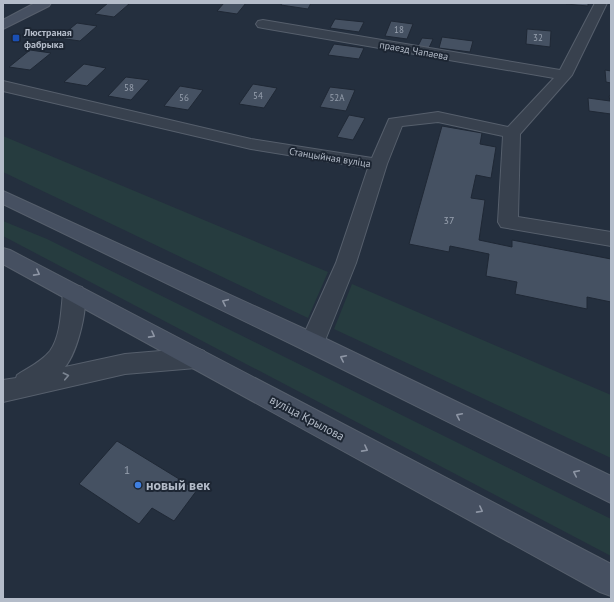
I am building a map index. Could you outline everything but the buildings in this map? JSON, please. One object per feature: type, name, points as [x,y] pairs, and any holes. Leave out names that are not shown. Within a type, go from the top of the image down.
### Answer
[{"type":"main road","points":[[3,25],[45,3]]},
{"type":"main road","points":[[3,197],[312,343],[611,490]]},
{"type":"main road","name":"вуліца Крылова","points":[[3,254],[611,581]]},
{"type":"street","points":[[601,3],[566,75],[512,133],[508,222],[611,239]]},
{"type":"street","name":"праезд Чапаева","points":[[263,24],[566,75]]},
{"type":"street","name":"Станцыйная вуліца","points":[[3,86],[250,144],[378,164],[394,122],[438,117],[512,133]]},
{"type":"street","points":[[312,343],[346,263],[378,164]]},
{"type":"street","points":[[9,390],[38,375],[59,357],[68,334],[74,293]]},
{"type":"street","points":[[9,390],[125,364],[196,358]]},
{"type":"green space","points":[[3,136],[328,272],[308,318],[3,172]]},
{"type":"green space","points":[[3,221],[47,239],[611,519],[611,556],[3,236]]},
{"type":"green space","points":[[352,284],[611,395],[611,458],[334,329]]},
{"type":"place","name":"Люстраная фабрыка","points":[[16,38]]},
{"type":"place","name":"новый век","points":[[138,485]]}]
